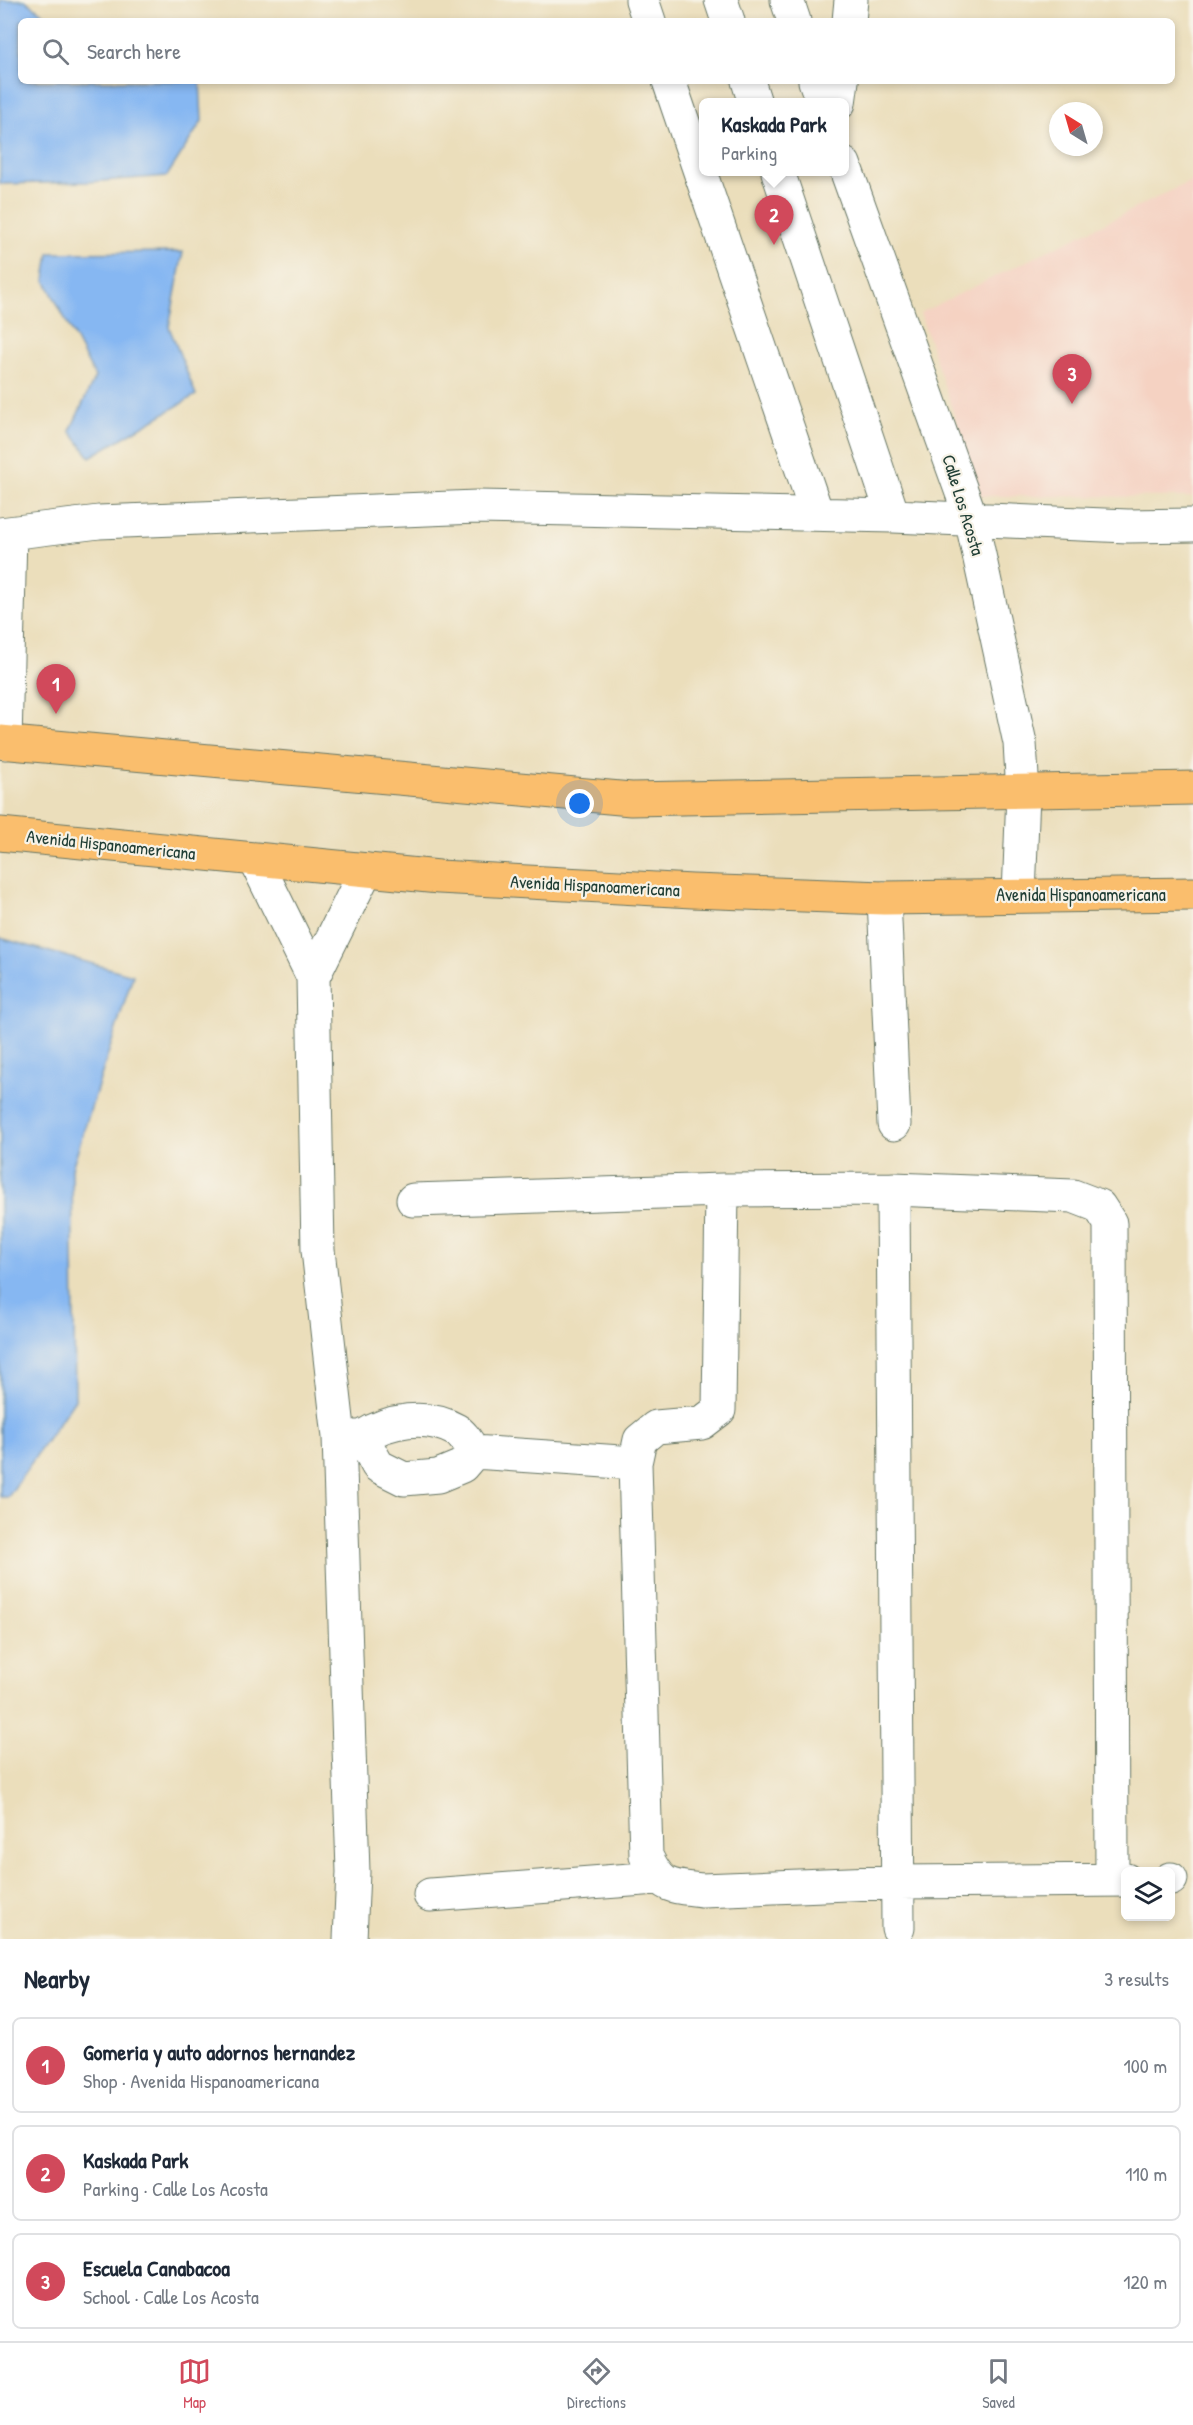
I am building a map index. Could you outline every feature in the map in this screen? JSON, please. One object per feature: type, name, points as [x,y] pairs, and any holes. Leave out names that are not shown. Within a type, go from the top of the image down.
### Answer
[{"type":"main road","points":[[3,742],[631,799],[1193,788]]},
{"type":"main road","name":"Avenida Hispanoamericana","points":[[0,834],[256,861],[439,877],[680,891],[884,898],[1193,894]]},
{"type":"street","points":[[642,0],[648,18]]},
{"type":"street","points":[[721,0],[727,18]]},
{"type":"street","points":[[786,0],[793,18]]},
{"type":"street","points":[[849,18],[851,0]]},
{"type":"street","points":[[670,84],[699,169]]},
{"type":"street","points":[[701,176],[817,514]]},
{"type":"street","points":[[780,176],[893,516]]},
{"type":"street","name":"Calle Los Acosta","points":[[848,176],[971,518],[1020,743],[1023,793],[1019,895]]},
{"type":"street","points":[[3,742],[5,534],[99,522],[477,507],[971,518],[1128,526],[1193,525]]},
{"type":"street","points":[[256,861],[313,977],[318,1250],[350,1437],[352,1872],[350,1939]]},
{"type":"street","points":[[313,977],[366,870]]},
{"type":"street","points":[[884,898],[894,1124]]},
{"type":"street","points":[[893,1189],[898,1928]]},
{"type":"street","points":[[413,1200],[722,1190],[893,1189],[1073,1196],[1099,1206],[1110,1223],[1118,1880],[898,1882],[702,1890],[672,1886],[657,1878],[430,1895]]},
{"type":"street","points":[[657,1878],[646,1856],[635,1463],[640,1440],[656,1427],[702,1423],[719,1410],[722,1190]]},
{"type":"street","points":[[350,1437],[388,1423],[429,1421],[457,1431],[474,1452],[635,1463]]},
{"type":"street","points":[[350,1437],[378,1466],[404,1479],[438,1476],[462,1466],[474,1452]]},
{"type":"shaded area","points":[[1193,180],[1193,497],[981,496],[920,313]]},
{"type":"water","points":[[0,0],[25,0],[49,18],[18,18],[18,84],[200,84],[202,121],[167,176],[89,182],[0,184]]},
{"type":"water","points":[[183,252],[169,327],[196,395],[90,457],[70,431],[95,377],[45,280],[49,253]]},
{"type":"water","points":[[0,938],[133,975],[72,1168],[75,1399],[8,1497],[0,1497]]},
{"type":"place","name":"Kaskada Park","points":[[774,245]]},
{"type":"place","name":"Escuela Canabacoa","points":[[1072,404]]},
{"type":"place","name":"Gomeria y auto adornos hernandez","points":[[56,714]]}]
